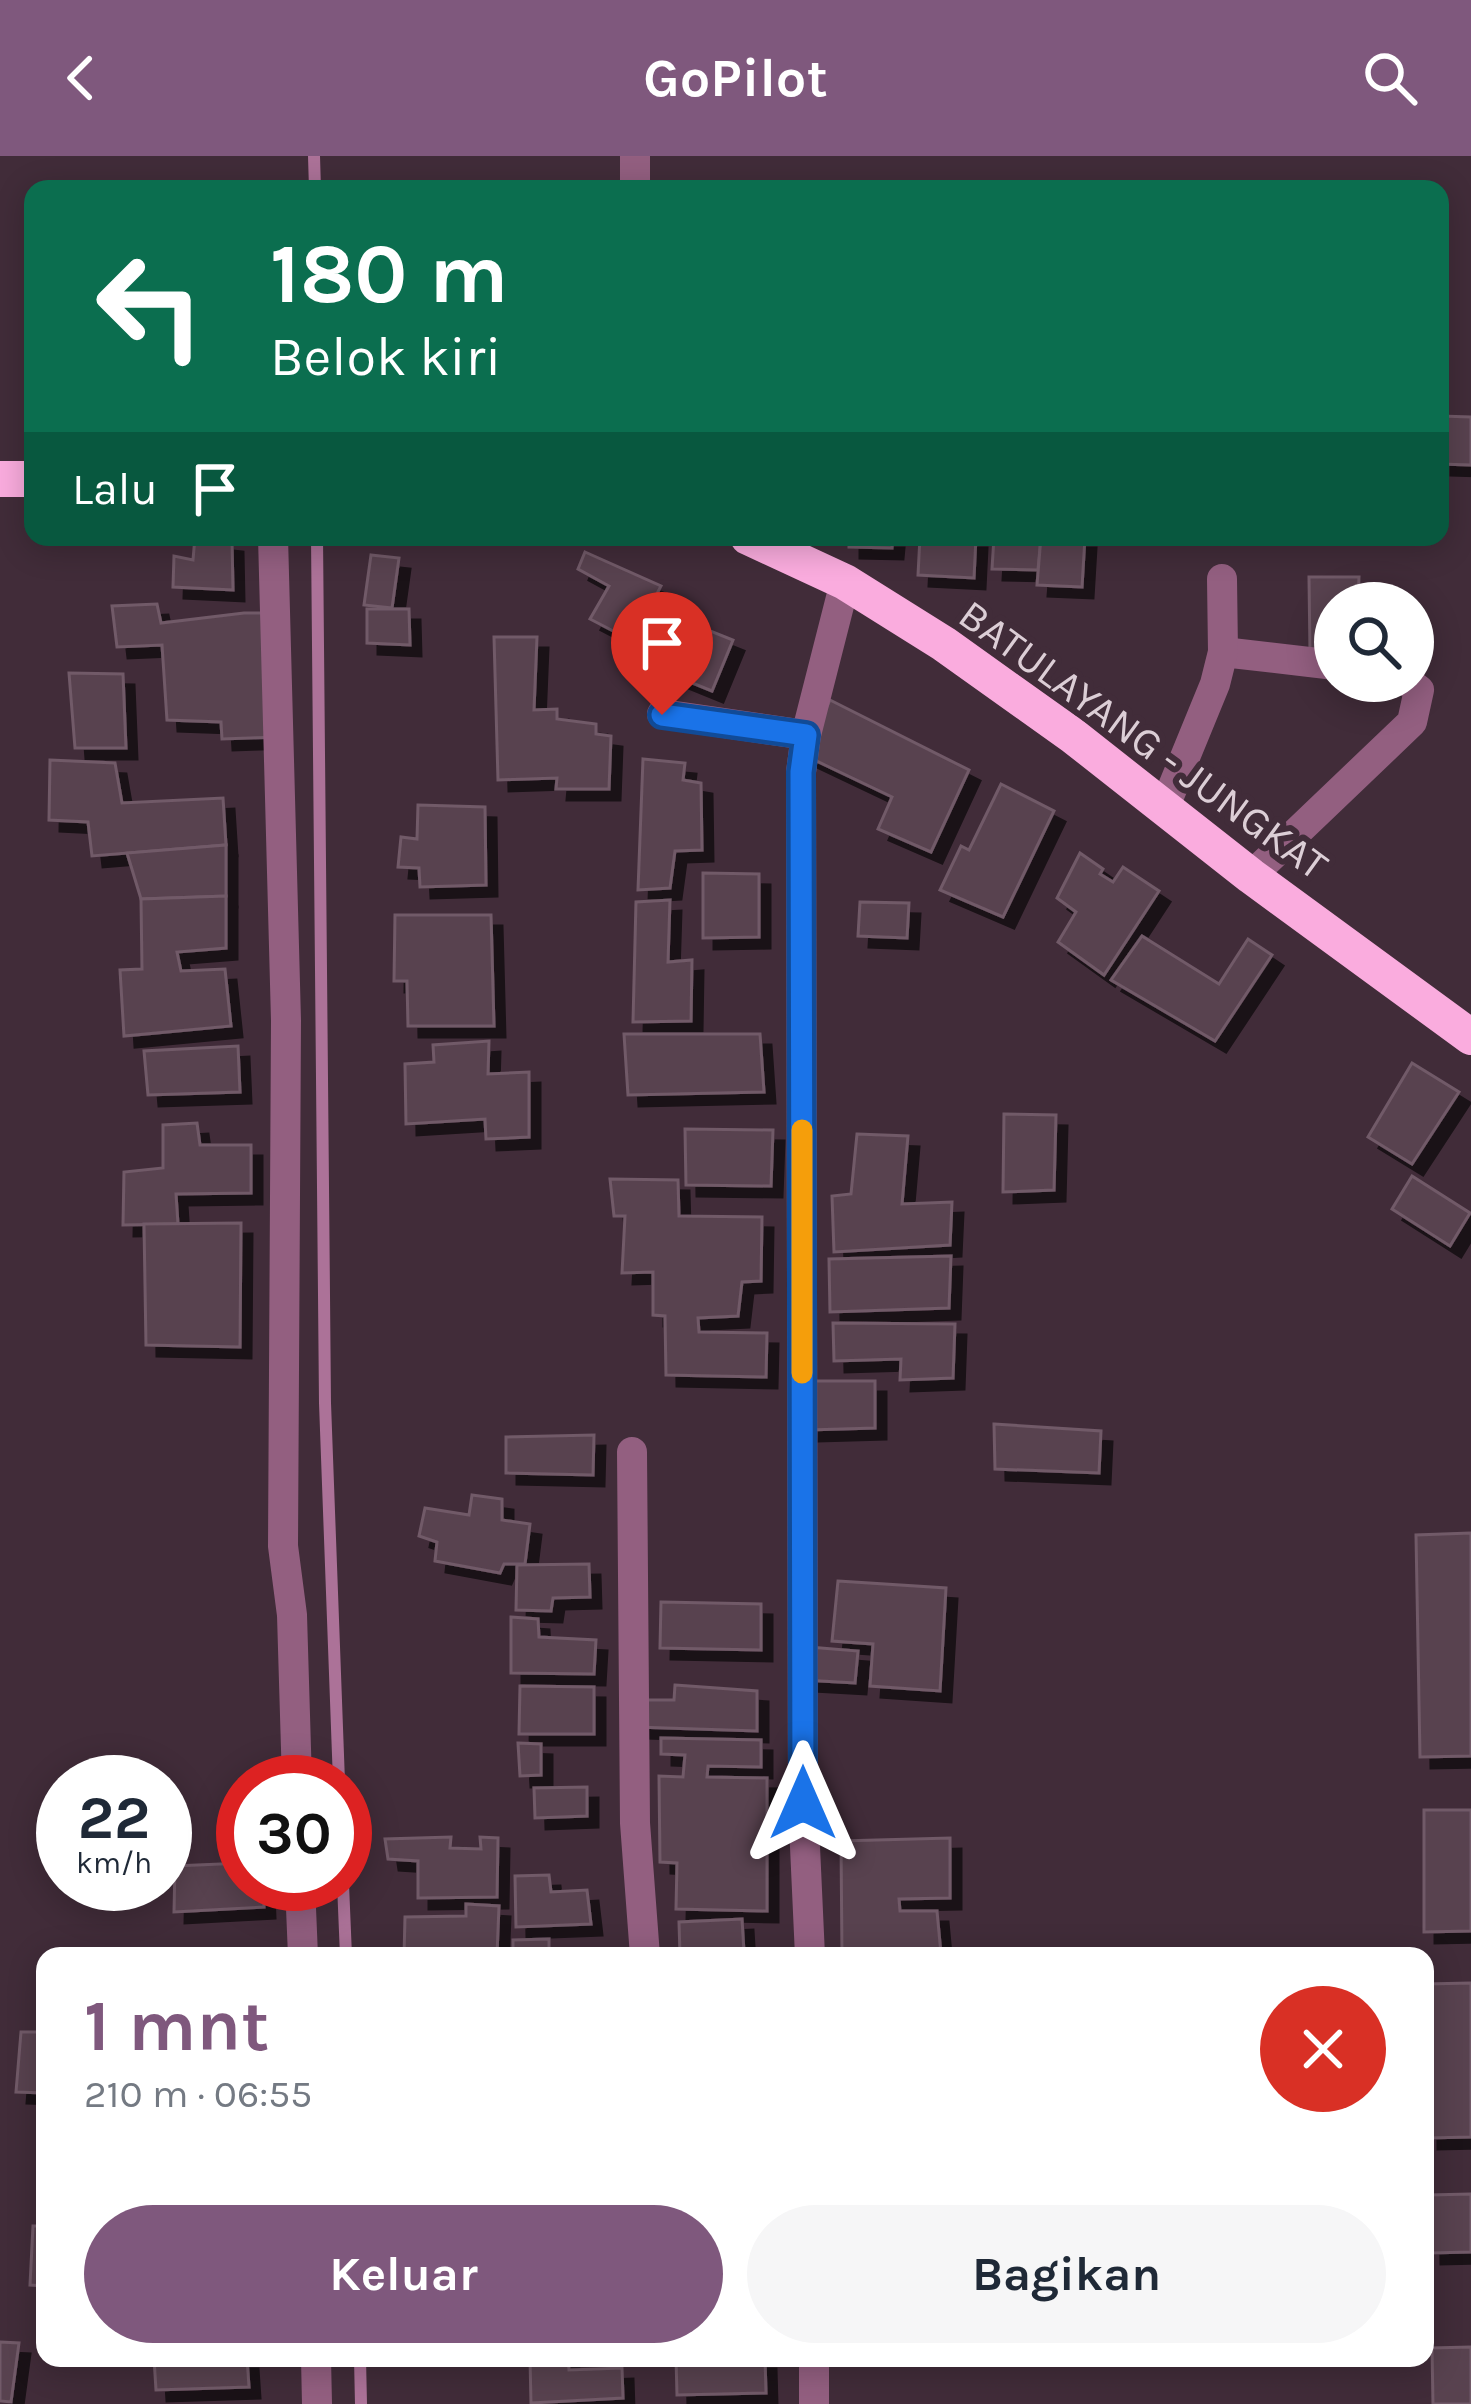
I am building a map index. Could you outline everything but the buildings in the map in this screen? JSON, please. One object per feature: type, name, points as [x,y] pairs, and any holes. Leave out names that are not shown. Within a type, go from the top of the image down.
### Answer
[{"type":"highway","name":"BATULAYANG - JUNGKAT","points":[[767,546],[845,582],[944,644],[1471,1037]]},
{"type":"street","points":[[273,546],[286,1022],[283,1546],[292,1615],[296,1755]]},
{"type":"street","points":[[1166,806],[1204,715],[1222,652],[1222,579]]},
{"type":"street","points":[[810,1947],[803,1731],[801,772],[845,582]]},
{"type":"street","points":[[1222,652],[1314,663]]},
{"type":"street","points":[[1251,876],[1412,722],[1416,702]]},
{"type":"street","points":[[662,715],[806,735]]},
{"type":"street","points":[[632,1452],[635,1823],[644,1947]]},
{"type":"street","points":[[301,1911],[303,1947]]},
{"type":"street","points":[[316,2367],[316,2404]]},
{"type":"street","points":[[814,2367],[814,2404]]},
{"type":"waterway","points":[[314,156],[315,180]]},
{"type":"waterway","points":[[317,546],[325,1403],[338,1755]]},
{"type":"waterway","points":[[344,1911],[346,1947]]},
{"type":"waterway","points":[[360,2367],[361,2404]]},
{"type":"slow traffic","points":[[802,1130],[802,1373]]},
{"type":"route","points":[[662,715],[806,735],[801,772],[803,1803]]}]
